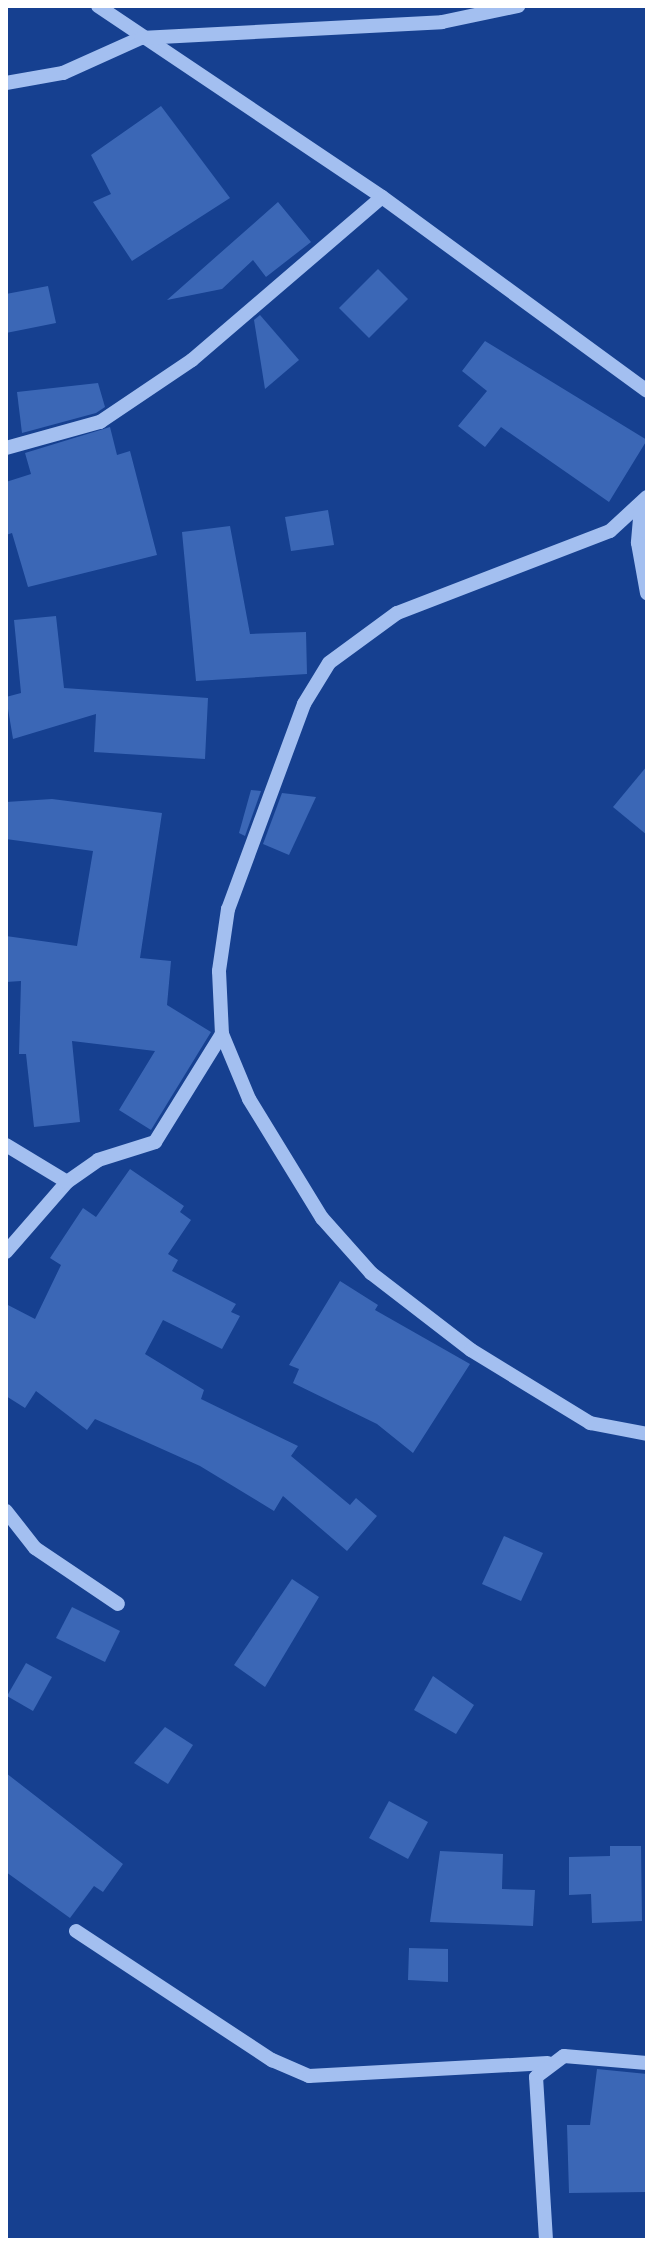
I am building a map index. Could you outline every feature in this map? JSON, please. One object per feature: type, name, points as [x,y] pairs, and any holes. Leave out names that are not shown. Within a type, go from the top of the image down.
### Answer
[{"type":"street","points":[[98,6],[141,38],[382,197],[647,391]]},
{"type":"street","points":[[6,83],[63,73],[141,38],[442,22],[518,6]]},
{"type":"street","points":[[6,448],[113,414],[192,360],[382,197]]},
{"type":"street","points":[[644,502],[638,543],[647,593]]},
{"type":"street","points":[[644,502],[610,531],[397,613],[329,663],[304,704],[228,909],[219,971],[222,1034],[273,1139],[322,1218],[371,1273],[471,1350],[590,1423],[647,1434]]},
{"type":"street","points":[[6,1252],[67,1182],[98,1160],[155,1142],[222,1034]]},
{"type":"street","points":[[6,1145],[67,1182]]},
{"type":"street","points":[[6,1511],[35,1548],[118,1604]]},
{"type":"street","points":[[76,1931],[272,2060],[309,2076],[548,2063],[564,2056],[647,2063]]},
{"type":"street","points":[[546,2240],[532,2094],[548,2063]]},
{"type":"building","points":[[161,106],[230,198],[132,261],[93,202],[111,194],[91,155]]},
{"type":"building","points":[[278,202],[311,242],[266,277],[253,260],[222,289],[167,300]]},
{"type":"building","points":[[378,269],[408,299],[369,338],[339,308]]},
{"type":"building","points":[[48,286],[56,323],[6,333],[6,294]]},
{"type":"building","points":[[260,315],[299,360],[265,389],[254,320]]},
{"type":"building","points":[[485,341],[647,440],[609,502],[501,427],[485,447],[458,426],[487,391],[462,371]]},
{"type":"building","points":[[98,383],[105,407],[96,413],[22,433],[17,392]]},
{"type":"building","points":[[110,427],[117,455],[130,451],[157,555],[28,587],[12,533],[6,535],[6,482],[31,474],[25,453]]},
{"type":"building","points":[[328,510],[334,545],[291,551],[285,517]]},
{"type":"building","points":[[230,526],[250,634],[306,632],[307,674],[196,681],[182,532]]},
{"type":"building","points":[[56,616],[64,688],[208,698],[205,759],[94,752],[96,714],[13,739],[6,697],[21,693],[14,620]]},
{"type":"building","points":[[647,766],[647,835],[613,807]]},
{"type":"building","points":[[251,790],[261,791],[245,836],[239,833]]},
{"type":"building","points":[[282,793],[316,797],[289,855],[263,844]]},
{"type":"building","points":[[52,799],[162,813],[140,958],[171,961],[167,1005],[211,1032],[151,1130],[119,1110],[155,1051],[72,1041],[80,1122],[34,1127],[26,1054],[19,1054],[21,981],[6,982],[6,936],[77,946],[93,851],[6,839],[6,802]]},
{"type":"building","points":[[130,1169],[184,1206],[180,1212],[191,1220],[168,1254],[178,1260],[172,1271],[236,1304],[231,1312],[240,1316],[222,1349],[163,1320],[145,1354],[204,1390],[201,1399],[298,1446],[291,1456],[350,1505],[356,1498],[377,1516],[347,1551],[283,1496],[274,1511],[200,1466],[95,1419],[87,1430],[36,1391],[25,1408],[6,1396],[6,1304],[35,1319],[61,1265],[50,1258],[83,1208],[96,1217]]},
{"type":"building","points":[[340,1281],[378,1305],[375,1310],[470,1364],[413,1453],[377,1424],[293,1383],[299,1369],[289,1365]]},
{"type":"building","points":[[504,1536],[543,1553],[521,1601],[482,1584]]},
{"type":"building","points":[[292,1579],[319,1597],[265,1687],[234,1665]]},
{"type":"building","points":[[72,1607],[120,1631],[105,1662],[56,1638]]},
{"type":"building","points":[[26,1663],[52,1677],[33,1711],[7,1696]]},
{"type":"building","points":[[433,1676],[474,1705],[456,1734],[414,1710]]},
{"type":"building","points":[[165,1727],[193,1745],[168,1784],[134,1763]]},
{"type":"building","points":[[6,1773],[123,1864],[103,1892],[94,1886],[70,1918],[6,1872]]},
{"type":"building","points":[[389,1801],[428,1822],[408,1859],[369,1838]]},
{"type":"building","points":[[610,1846],[641,1846],[642,1921],[592,1923],[591,1894],[569,1895],[569,1857],[610,1856]]},
{"type":"building","points":[[440,1851],[503,1854],[502,1889],[535,1890],[533,1926],[430,1922]]},
{"type":"building","points":[[409,1948],[448,1949],[448,1982],[408,1980]]},
{"type":"building","points":[[597,2069],[647,2074],[647,2192],[569,2193],[567,2125],[590,2125]]}]
